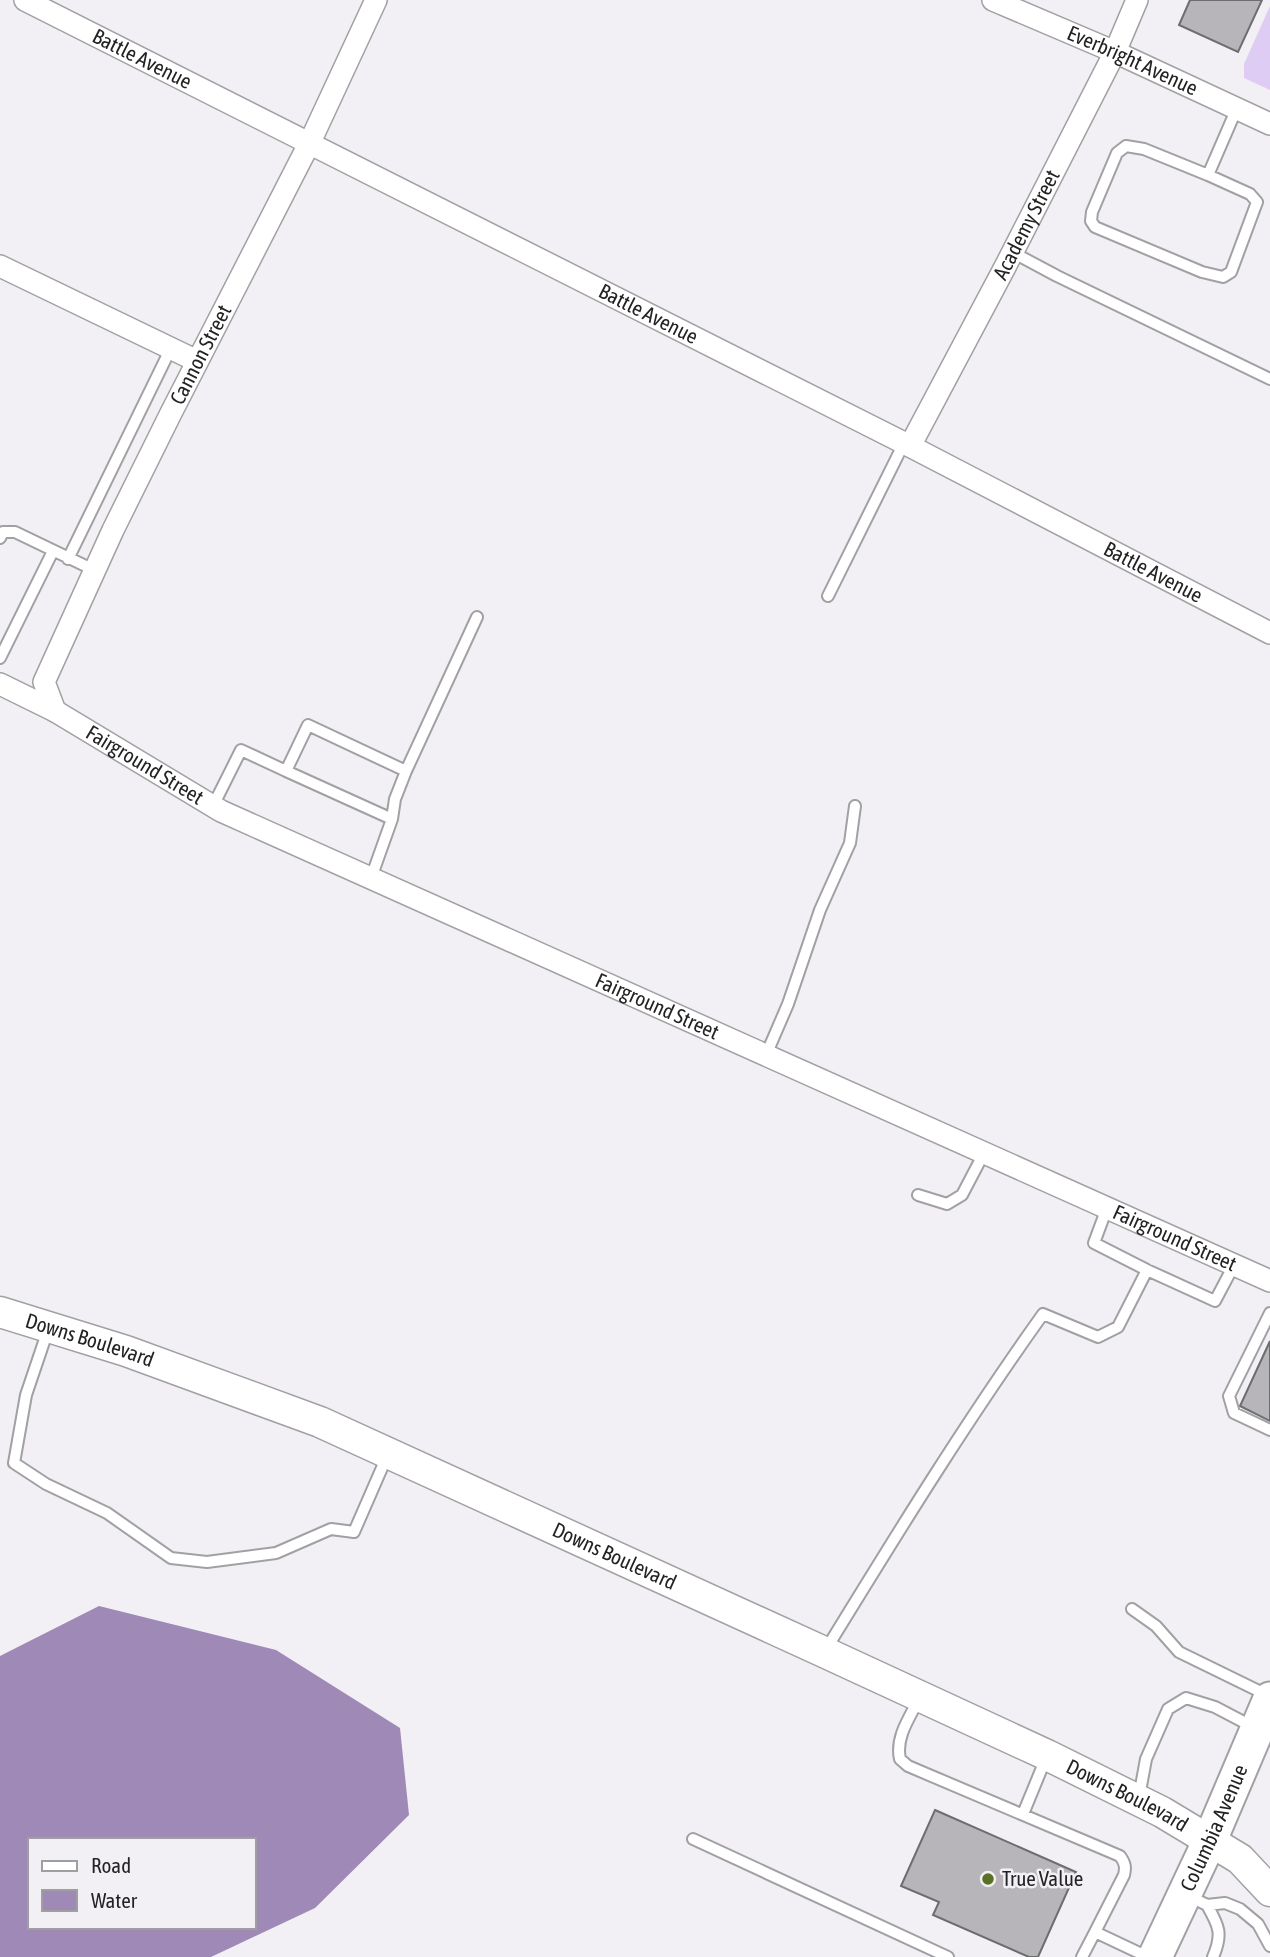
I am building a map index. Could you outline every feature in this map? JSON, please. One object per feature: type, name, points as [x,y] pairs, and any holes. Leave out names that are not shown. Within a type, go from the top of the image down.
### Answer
[{"type":"main road","name":"Columbia Avenue","points":[[1155,1957],[1196,1899],[1210,1840],[1266,1708]]},
{"type":"street","name":"Battle Avenue","points":[[25,0],[907,444],[1270,633]]},
{"type":"street","name":"Cannon Street","points":[[55,711],[44,682],[94,570],[197,361],[310,142],[376,0]]},
{"type":"street","name":"Everbright Avenue","points":[[993,0],[1115,52],[1270,124]]},
{"type":"street","name":"Academy Street","points":[[907,444],[1012,252],[1115,52],[1137,0]]},
{"type":"street","points":[[0,266],[197,361]]},
{"type":"street","points":[[0,684],[55,711]]},
{"type":"street","name":"Fairground Street","points":[[55,711],[213,806],[1270,1281]]},
{"type":"street","name":"Downs Boulevard","points":[[0,1312],[126,1351],[320,1422],[824,1651],[1138,1800],[1240,1858],[1270,1891]]},
{"type":"lane","points":[[1208,175],[1237,108]]},
{"type":"lane","points":[[1126,146],[1144,149],[1208,175],[1250,194],[1256,202],[1231,272],[1223,277],[1202,272],[1095,227],[1091,221],[1092,212],[1117,153],[1126,146]]},
{"type":"lane","points":[[1012,252],[1270,379]]},
{"type":"lane","points":[[68,559],[171,348]]},
{"type":"lane","points":[[828,596],[907,444]]},
{"type":"lane","points":[[0,538],[3,532],[15,531],[94,570]]},
{"type":"lane","points":[[0,658],[53,551]]},
{"type":"lane","points":[[371,878],[406,771],[477,617]]},
{"type":"lane","points":[[286,771],[308,725],[406,771]]},
{"type":"lane","points":[[213,806],[241,750],[392,819]]},
{"type":"lane","points":[[766,1055],[788,1004],[820,910],[850,843],[855,806]]},
{"type":"lane","points":[[918,1195],[947,1204],[962,1195],[984,1153]]},
{"type":"lane","points":[[1107,1208],[1094,1243],[1215,1301],[1234,1265]]},
{"type":"lane","points":[[824,1651],[920,1497],[1043,1314],[1098,1337],[1118,1327],[1147,1270]]},
{"type":"lane","points":[[1270,1314],[1265,1338],[1229,1396],[1234,1413],[1270,1430]]},
{"type":"lane","points":[[49,1327],[26,1395],[14,1463],[46,1484],[107,1513],[171,1558],[207,1562],[276,1553],[331,1529],[354,1532],[388,1453]]},
{"type":"lane","points":[[1132,1608],[1156,1626],[1179,1652],[1266,1708]]},
{"type":"lane","points":[[920,1696],[902,1731],[897,1748],[900,1759],[908,1766],[1112,1852],[1124,1861],[1124,1875],[1082,1957]]},
{"type":"lane","points":[[1138,1800],[1146,1759],[1168,1709],[1186,1698],[1215,1707],[1266,1708]]},
{"type":"lane","points":[[1023,1814],[1047,1755]]},
{"type":"lane","points":[[693,1839],[948,1957]]},
{"type":"lane","points":[[1196,1899],[1226,1903],[1240,1909],[1258,1924],[1270,1946]]},
{"type":"lane","points":[[1196,1899],[1217,1923],[1220,1935],[1213,1957]]},
{"type":"lane","points":[[1095,1932],[1148,1957]]},
{"type":"shaded area","points":[[1270,6],[1270,90],[1244,78],[1244,64]]},
{"type":"water","points":[[99,1606],[276,1650],[400,1728],[409,1815],[315,1908],[211,1957],[0,1957],[0,1656]]},
{"type":"building","points":[[1190,0],[1262,0],[1238,52],[1179,25]]},
{"type":"building","points":[[1270,1341],[1270,1421],[1240,1406]]},
{"type":"building","name":"True Value","points":[[935,1810],[1076,1872],[1038,1957],[1029,1957],[933,1915],[939,1902],[901,1886]]},
{"type":"place","name":"True Value","points":[[988,1879]]}]
